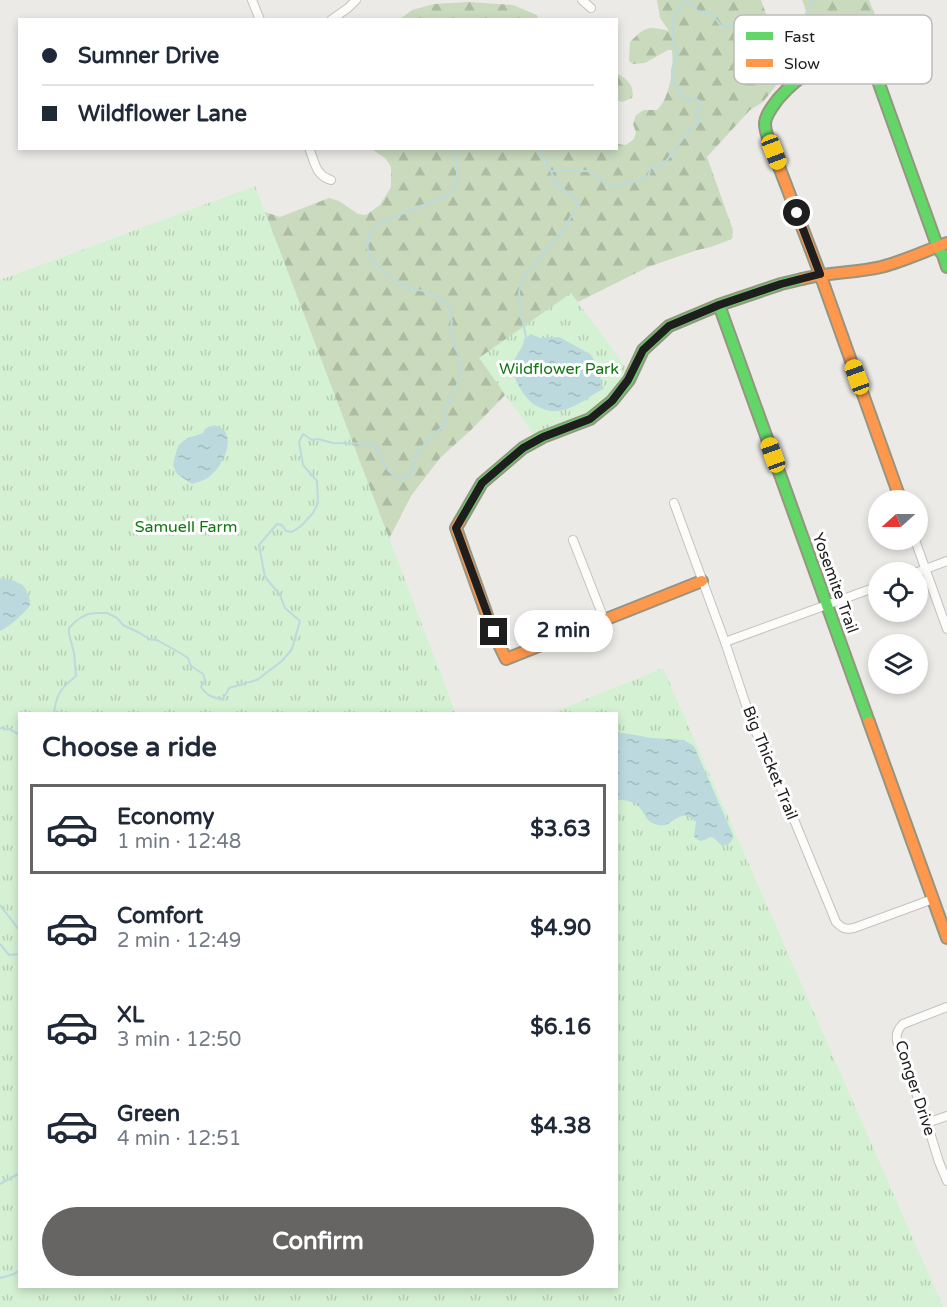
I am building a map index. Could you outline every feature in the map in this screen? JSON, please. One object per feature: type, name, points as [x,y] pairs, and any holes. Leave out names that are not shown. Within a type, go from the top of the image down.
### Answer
[{"type":"street","points":[[252,0],[259,18]]},
{"type":"street","points":[[334,18],[356,0]]},
{"type":"street","points":[[582,0],[591,8]]},
{"type":"street","points":[[793,84],[770,108],[764,122],[766,132],[820,274],[897,490]]},
{"type":"street","points":[[880,84],[942,246],[947,267]]},
{"type":"street","points":[[310,150],[318,172],[322,177],[331,180]]},
{"type":"street","points":[[702,581],[506,659],[456,528],[482,483],[523,448],[543,437],[590,419],[612,401],[628,380],[643,350],[669,326],[719,305],[781,284],[820,274],[880,267],[942,246]]},
{"type":"street","name":"Yosemite Trail","points":[[719,305],[947,938]]},
{"type":"street","name":"Big Thicket Trail","points":[[674,502],[753,726],[772,766],[836,922],[848,930],[933,899]]},
{"type":"street","points":[[573,540],[604,619]]},
{"type":"street","points":[[928,568],[947,561]]},
{"type":"street","points":[[928,575],[947,629]]},
{"type":"street","points":[[725,642],[868,590]]},
{"type":"street","name":"Conger Drive","points":[[947,1007],[903,1024],[896,1035],[947,1181]]},
{"type":"street","points":[[927,1123],[947,1116]]},
{"type":"green space","points":[[657,0],[761,0],[766,15],[734,15],[734,84],[777,84],[763,102],[750,110],[707,157],[733,230],[732,239],[648,267],[578,302],[509,391],[440,458],[411,496],[389,539],[265,212],[280,217],[329,198],[339,201],[358,214],[366,215],[380,205],[391,187],[391,167],[386,159],[373,150],[618,150],[618,144],[626,145],[634,139],[636,132],[633,124],[636,115],[644,110],[657,110],[665,98],[670,82],[672,50],[645,63],[633,64],[629,61],[630,42],[644,30],[656,28],[669,31],[660,18]]},
{"type":"green space","points":[[802,0],[869,0],[875,15],[808,15]]},
{"type":"green space","points":[[469,2],[513,5],[537,15],[538,18],[401,18],[412,10],[434,4]]},
{"type":"green space","points":[[618,74],[631,86],[633,93],[632,98],[622,102],[618,100]]},
{"type":"green space","name":"Samuell Farm","points":[[255,186],[455,712],[18,712],[18,1288],[618,1288],[618,712],[554,712],[663,668],[943,1307],[0,1307],[0,280]]},
{"type":"green space","name":"Wildflower Park","points":[[571,293],[628,370],[611,396],[587,415],[535,436],[479,358]]},
{"type":"water","points":[[531,334],[540,338],[559,337],[590,354],[599,367],[601,384],[604,388],[564,410],[546,410],[533,404],[518,385],[513,369],[524,339]]},
{"type":"water","points":[[214,425],[226,434],[227,449],[215,471],[202,481],[192,484],[177,474],[173,465],[178,446],[188,438],[203,433],[205,429]]},
{"type":"water","points":[[0,578],[23,585],[30,604],[22,614],[0,631]]},
{"type":"water","points":[[618,732],[684,740],[694,746],[733,835],[732,840],[722,846],[710,837],[698,840],[694,836],[696,822],[690,817],[680,817],[663,825],[652,823],[639,806],[618,800]]},
{"type":"waterway","points":[[805,15],[813,0]]},
{"type":"waterway","points":[[541,150],[551,171],[588,171],[612,187],[641,180],[649,175],[650,168],[663,165],[692,127],[700,122],[696,112],[700,108],[700,102],[695,98],[688,101],[682,96],[672,78],[672,69],[677,54],[672,35],[673,20],[680,5],[693,4],[697,11],[713,15],[721,26],[734,25]]},
{"type":"waterway","points":[[54,712],[60,692],[76,676],[69,628],[88,614],[107,613],[117,618],[123,625],[182,654],[188,658],[191,666],[203,674],[205,680],[201,687],[203,690],[219,699],[223,699],[229,688],[257,680],[282,661],[292,649],[300,621],[285,608],[280,595],[265,577],[259,545],[277,524],[282,525],[286,531],[292,532],[301,526],[313,513],[318,503],[317,481],[303,465],[299,442],[303,434],[312,440],[318,439],[333,443],[374,444],[387,469],[399,481],[412,471],[416,456],[422,447],[446,424],[445,410],[457,385],[461,370],[461,362],[450,331],[451,308],[435,295],[409,288],[389,277],[373,261],[368,242],[371,233],[380,223],[450,194],[457,185],[455,150]]},
{"type":"waterway","points":[[526,337],[519,292],[524,276],[565,228],[578,206],[578,202],[555,182],[551,171]]},
{"type":"waterway","points":[[0,728],[9,729],[18,734]]},
{"type":"waterway","points":[[0,905],[18,928]]},
{"type":"waterway","points":[[0,944],[9,955],[18,954]]},
{"type":"waterway","points":[[0,1184],[18,1174]]},
{"type":"waterway","points":[[0,1277],[18,1271]]},
{"type":"traffic: fast","points":[[773,151],[765,121],[778,99],[793,84]]},
{"type":"traffic: fast","points":[[879,84],[938,248],[947,267]]},
{"type":"traffic: fast","points":[[460,521],[482,483],[523,448],[543,437],[590,419],[612,401],[629,380],[643,350],[669,326],[719,305],[802,279]]},
{"type":"traffic: fast","points":[[719,305],[869,722]]},
{"type":"traffic: slow","points":[[773,151],[820,274],[897,490]]},
{"type":"traffic: slow","points":[[802,279],[881,267],[947,243]]},
{"type":"traffic: slow","points":[[460,521],[456,528],[493,632],[506,659],[702,581]]},
{"type":"traffic: slow","points":[[869,722],[947,938]]},
{"type":"route","points":[[494,632],[456,528],[482,483],[523,448],[543,437],[590,419],[612,401],[628,380],[643,350],[669,326],[719,305],[781,284],[820,274],[797,213]]}]
